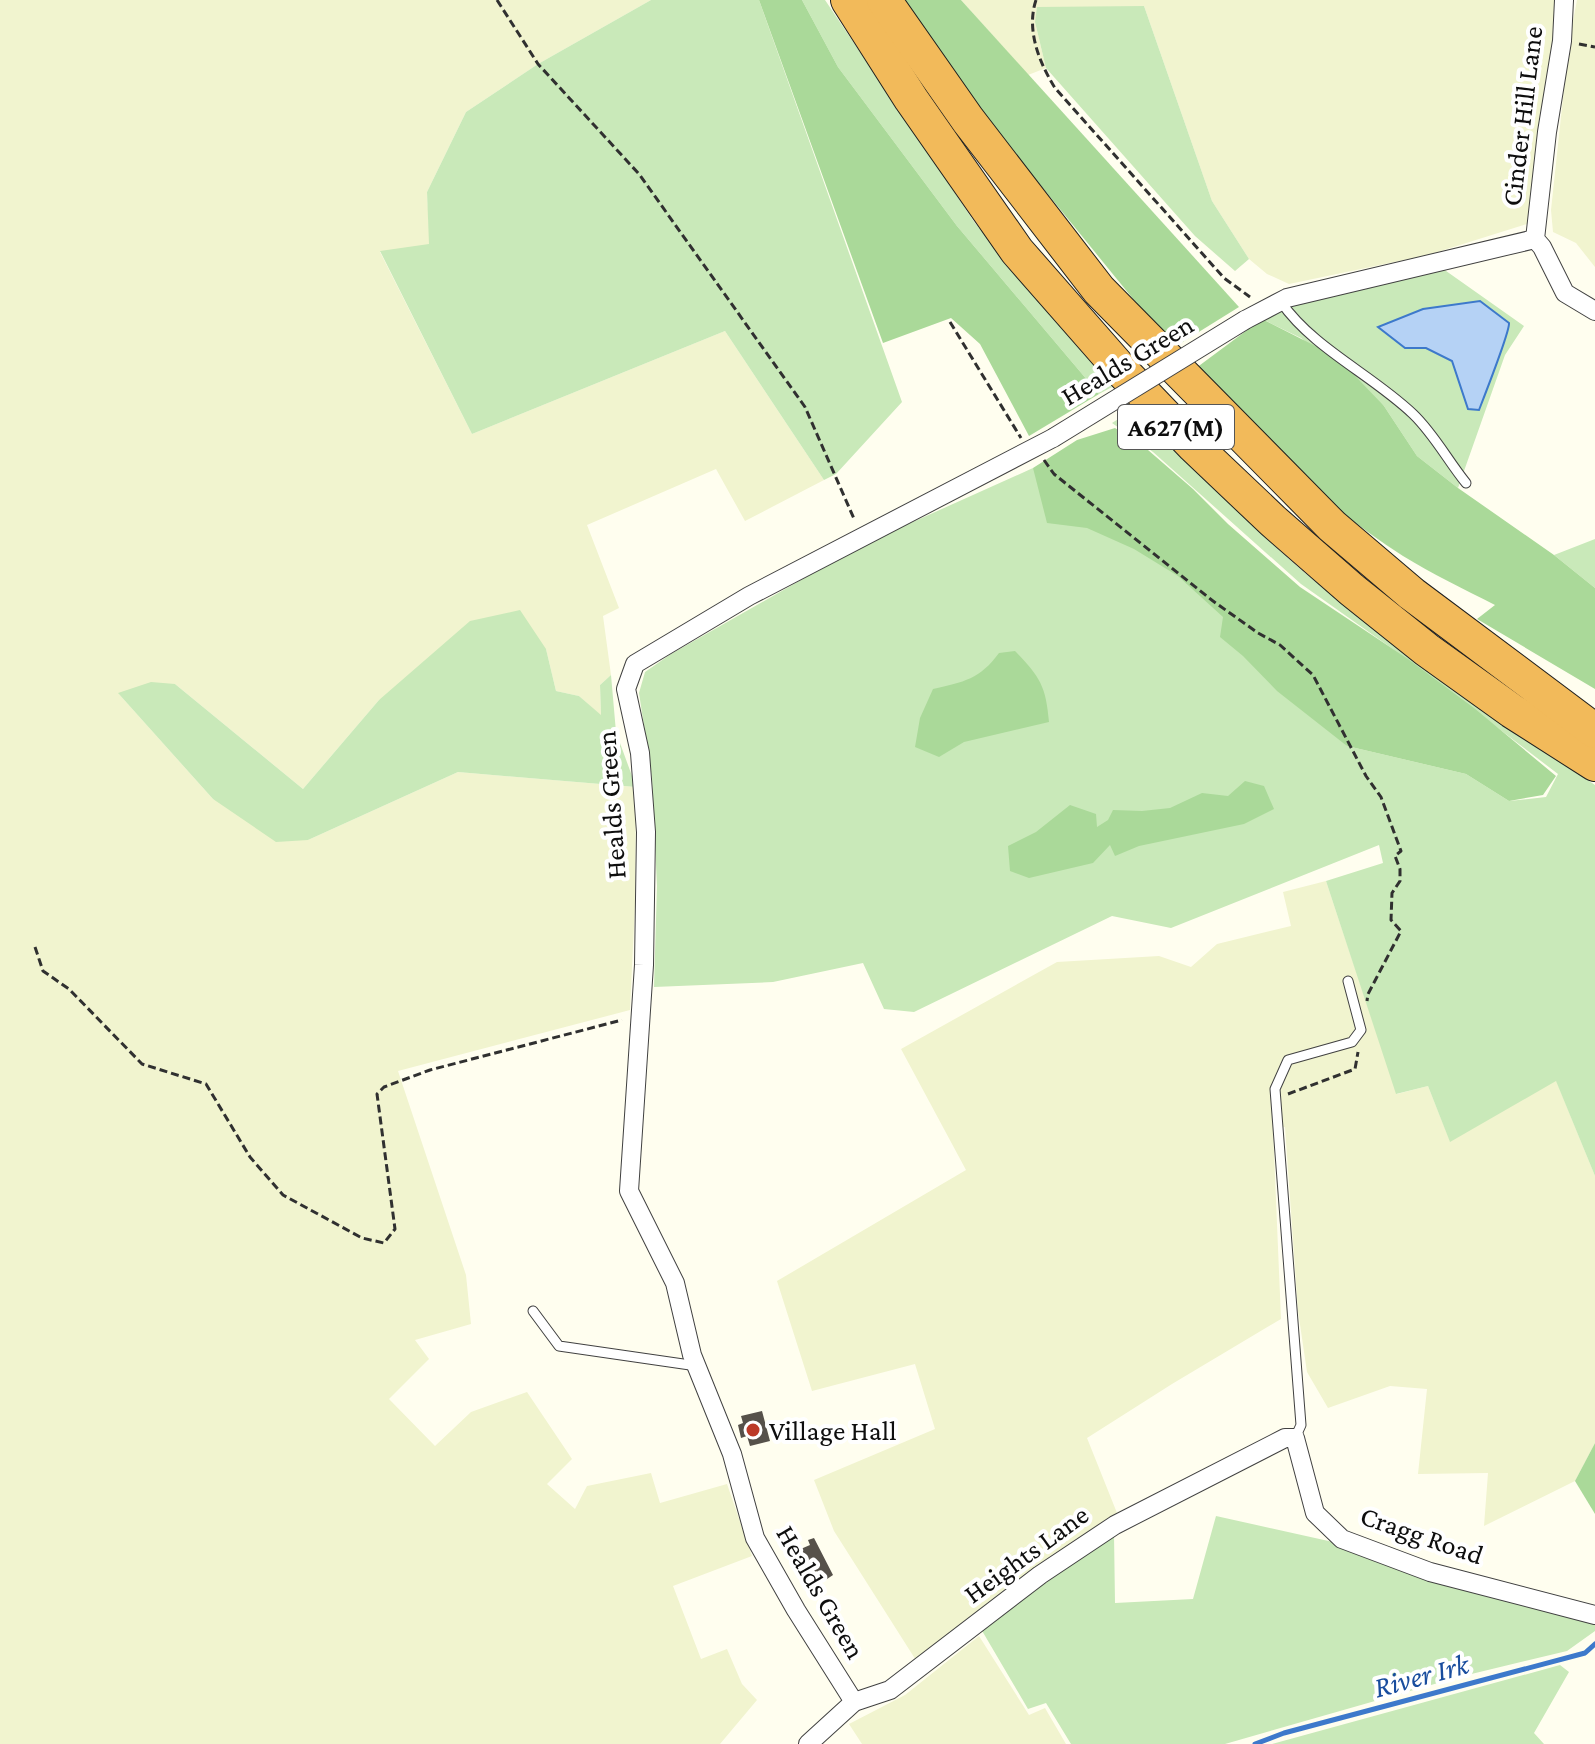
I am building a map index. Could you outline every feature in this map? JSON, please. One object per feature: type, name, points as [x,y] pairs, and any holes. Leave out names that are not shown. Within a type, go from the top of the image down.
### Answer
[{"type":"highway","name":"A627(M)","points":[[848,0],[911,99],[1017,251],[1123,372],[1194,446],[1273,521],[1427,650],[1512,711],[1595,764]]},
{"type":"highway","name":"A627(M)","points":[[884,0],[968,120],[1099,290],[1332,526],[1424,603],[1595,731]]},
{"type":"street","name":"Cinder Hill Lane","points":[[1564,0],[1562,41],[1547,132],[1535,239],[1565,293],[1595,311]]},
{"type":"street","name":"Healds Green","points":[[854,1702],[755,1538],[732,1454],[697,1366],[675,1283],[629,1191],[644,965],[646,832],[640,753],[626,689],[635,664],[749,596],[1035,454],[1053,438],[1245,320],[1273,306],[1529,238],[1535,239]]},
{"type":"street","name":"Heights Lane","points":[[808,1744],[854,1702],[890,1690],[1040,1575],[1115,1525],[1285,1438],[1295,1438]]},
{"type":"street","name":"Cragg Road","points":[[1295,1438],[1315,1513],[1342,1539],[1430,1572],[1595,1615]]},
{"type":"lane","points":[[1273,306],[1413,414],[1466,483]]},
{"type":"lane","points":[[1295,1438],[1301,1425],[1275,1089],[1288,1060],[1352,1042],[1361,1030],[1348,981]]},
{"type":"lane","points":[[533,1311],[559,1346],[697,1366]]},
{"type":"path","points":[[497,0],[538,64],[639,174],[805,407],[862,538]]},
{"type":"path","points":[[1036,0],[1032,23],[1041,66],[1055,88],[1224,278],[1273,306]]},
{"type":"path","points":[[950,322],[1035,454],[1054,474],[1213,601],[1280,645],[1313,675],[1366,776],[1381,797],[1401,851],[1395,856],[1400,881],[1392,893],[1391,920],[1401,931],[1368,994],[1366,1009]]},
{"type":"path","points":[[35,947],[43,971],[69,989],[142,1064],[206,1084],[250,1157],[283,1195],[362,1238],[384,1243],[395,1229],[379,1120],[377,1094],[384,1087],[430,1070],[641,1015]]},
{"type":"path","points":[[1276,1099],[1355,1069],[1360,1039]]},
{"type":"green space","points":[[0,0],[651,0],[538,64],[466,112],[427,192],[430,245],[380,252],[472,434],[725,331],[824,480],[745,521],[716,469],[587,525],[619,608],[603,616],[611,675],[600,685],[601,716],[579,696],[556,691],[546,649],[379,700],[303,789],[175,684],[119,694],[213,799],[308,840],[458,772],[636,787],[630,1010],[398,1071],[466,1275],[471,1324],[415,1340],[429,1359],[389,1399],[435,1446],[471,1412],[527,1392],[572,1459],[547,1484],[575,1509],[587,1486],[651,1473],[660,1503],[727,1484],[752,1556],[673,1586],[701,1659],[727,1649],[742,1684],[757,1700],[720,1744],[0,1744]]},
{"type":"green space","points":[[651,0],[759,0],[902,402],[836,474],[824,480],[725,331],[472,434],[380,251],[429,244],[427,192],[466,112],[538,64]]},
{"type":"green space","points":[[759,0],[802,0],[838,67],[957,226],[1099,394],[1029,436],[980,344],[951,318],[883,343]]},
{"type":"green space","points":[[802,0],[825,0],[975,223],[1112,387],[1099,394],[957,226],[838,67]]},
{"type":"green space","points":[[903,0],[961,0],[1239,307],[1173,348],[950,74]]},
{"type":"green space","points":[[961,0],[1558,0],[1530,223],[1428,255],[1289,284],[1267,274],[1249,259],[1212,201],[1144,6],[1035,22],[1046,68],[1028,75]]},
{"type":"green space","points":[[1577,0],[1595,0],[1595,267],[1576,243],[1553,232],[1551,210],[1569,42]]},
{"type":"green space","points":[[1144,6],[1212,201],[1249,259],[1235,271],[1195,236],[1046,68],[1035,22],[1037,7]]},
{"type":"green space","points":[[1439,266],[1524,326],[1505,355],[1458,488],[1417,456],[1384,406],[1301,338],[1262,319],[1302,301]]},
{"type":"green space","points":[[1262,319],[1337,357],[1384,406],[1417,456],[1595,588],[1595,689],[1477,619],[1495,605],[1403,556],[1346,515],[1291,470],[1188,374]]},
{"type":"green space","points":[[1137,407],[1240,513],[1305,573],[1411,656],[1595,785],[1595,1176],[1556,1081],[1450,1142],[1428,1086],[1396,1094],[1326,881],[1383,863],[1379,845],[1171,928],[1112,916],[914,1012],[884,1009],[863,963],[773,982],[654,987],[657,886],[652,778],[639,693],[645,672],[671,654],[864,544],[1033,468],[1217,593],[1347,746],[1466,774],[1509,801],[1546,797],[1558,774],[1414,664],[1301,584],[1153,452],[1112,423]]},
{"type":"green space","points":[[1115,428],[1148,450],[1300,587],[1408,659],[1474,708],[1556,776],[1543,795],[1509,801],[1466,774],[1347,746],[1277,691],[1220,637],[1223,617],[1178,576],[1134,549],[1087,528],[1047,523],[1033,468],[1077,440]]},
{"type":"green space","points":[[1595,539],[1595,588],[1554,555]]},
{"type":"green space","points":[[520,610],[546,649],[556,691],[579,696],[601,715],[600,685],[611,675],[616,732],[636,787],[458,772],[308,840],[276,842],[213,799],[118,693],[151,682],[175,684],[303,789],[379,700],[470,621]]},
{"type":"green space","points":[[1015,651],[1040,683],[1049,722],[964,742],[939,757],[915,747],[920,718],[933,689],[970,678],[985,669],[999,653]]},
{"type":"green space","points":[[1245,781],[1264,786],[1274,809],[1244,824],[1139,846],[1115,856],[1110,845],[1093,863],[1029,878],[1010,871],[1008,846],[1036,832],[1070,805],[1096,814],[1097,827],[1108,820],[1113,810],[1170,808],[1202,793],[1228,796]]},
{"type":"green space","points":[[1326,881],[1397,1094],[1428,1086],[1450,1141],[1556,1080],[1595,1176],[1595,1443],[1575,1481],[1484,1526],[1488,1473],[1418,1474],[1427,1389],[1390,1386],[1328,1408],[1307,1372],[1298,1311],[1285,1127],[1273,1129],[1281,1319],[1087,1438],[1117,1513],[919,1665],[834,1531],[814,1480],[935,1429],[915,1364],[812,1391],[777,1281],[966,1170],[901,1049],[1057,962],[1159,956],[1191,967],[1217,944],[1291,926],[1283,892]]},
{"type":"green space","points":[[1595,1443],[1595,1514],[1575,1481]]},
{"type":"green space","points":[[1216,1516],[1333,1542],[1379,1561],[1595,1624],[1595,1631],[1567,1651],[1459,1677],[1225,1744],[1071,1744],[1046,1703],[1028,1709],[981,1629],[1114,1534],[1115,1603],[1193,1599]]},
{"type":"green space","points":[[979,1636],[1029,1715],[1045,1708],[1066,1744],[862,1744],[849,1724],[905,1695]]},
{"type":"green space","points":[[1560,1665],[1569,1672],[1534,1733],[1544,1744],[1272,1744]]},
{"type":"water","points":[[1480,301],[1509,323],[1479,410],[1468,409],[1452,361],[1426,348],[1405,348],[1378,327],[1423,309]]},
{"type":"building","name":"Village Hall","points":[[762,1411],[770,1441],[750,1446],[747,1436],[741,1438],[738,1425],[743,1423],[741,1416]]},
{"type":"building","points":[[814,1538],[833,1575],[821,1583],[817,1571],[802,1579],[789,1554],[810,1545],[808,1540]]},
{"type":"waterway","name":"River Irk","points":[[1255,1744],[1284,1733],[1585,1653],[1595,1644]]},
{"type":"place","name":"Village Hall","points":[[753,1430]]}]
